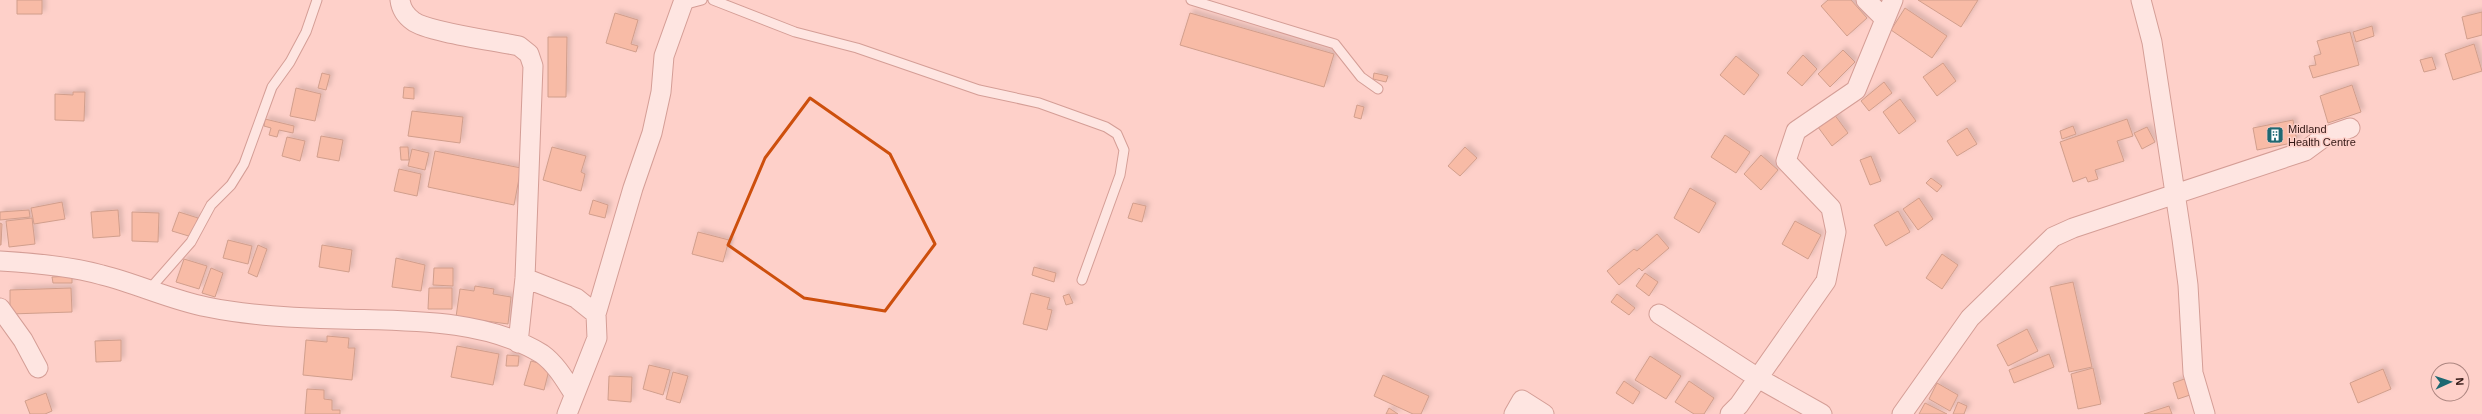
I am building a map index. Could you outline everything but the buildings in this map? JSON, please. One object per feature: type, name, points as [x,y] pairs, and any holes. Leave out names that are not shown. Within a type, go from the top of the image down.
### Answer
[{"type":"street","points":[[400,0],[405,13],[414,22],[433,28],[519,46],[529,54],[533,66],[525,278],[518,343]]},
{"type":"street","points":[[1866,0],[1885,19]]},
{"type":"street","points":[[1730,414],[1758,378],[1826,281],[1836,232],[1831,208],[1786,161],[1796,131],[1856,90],[1893,0]]},
{"type":"street","points":[[2141,0],[2153,50],[2188,286],[2193,373],[2205,414]]},
{"type":"street","points":[[567,414],[597,338],[596,314],[632,188],[652,133],[661,92],[664,56],[683,2]]},
{"type":"street","points":[[1902,414],[1970,318],[2053,237],[2073,228],[2174,193],[2305,151],[2324,137],[2350,128]]},
{"type":"street","points":[[0,261],[29,262],[102,275],[148,291],[208,308],[283,316],[402,319],[444,323],[489,332],[542,354],[552,362],[574,394]]},
{"type":"street","points":[[525,278],[576,298],[596,314]]},
{"type":"street","points":[[0,308],[23,340],[38,368]]},
{"type":"street","points":[[1659,314],[1758,378],[1822,414]]},
{"type":"street","points":[[1514,414],[1522,400],[1544,414]]},
{"type":"lane","points":[[148,291],[191,242],[211,205],[231,185],[244,164],[272,87],[290,62],[306,32],[317,0]]},
{"type":"lane","points":[[683,2],[702,0]]},
{"type":"lane","points":[[713,0],[795,32],[857,48],[979,90],[1039,103],[1106,127],[1117,134],[1124,150],[1120,175],[1082,280]]},
{"type":"lane","points":[[1191,0],[1335,44],[1361,77],[1378,89]]},
{"type":"highlighted area","points":[[810,98],[890,154],[935,244],[885,311],[804,298],[728,245],[765,158]]},
{"type":"place","name":"Midland Health Centre","points":[[2275,135]]}]
